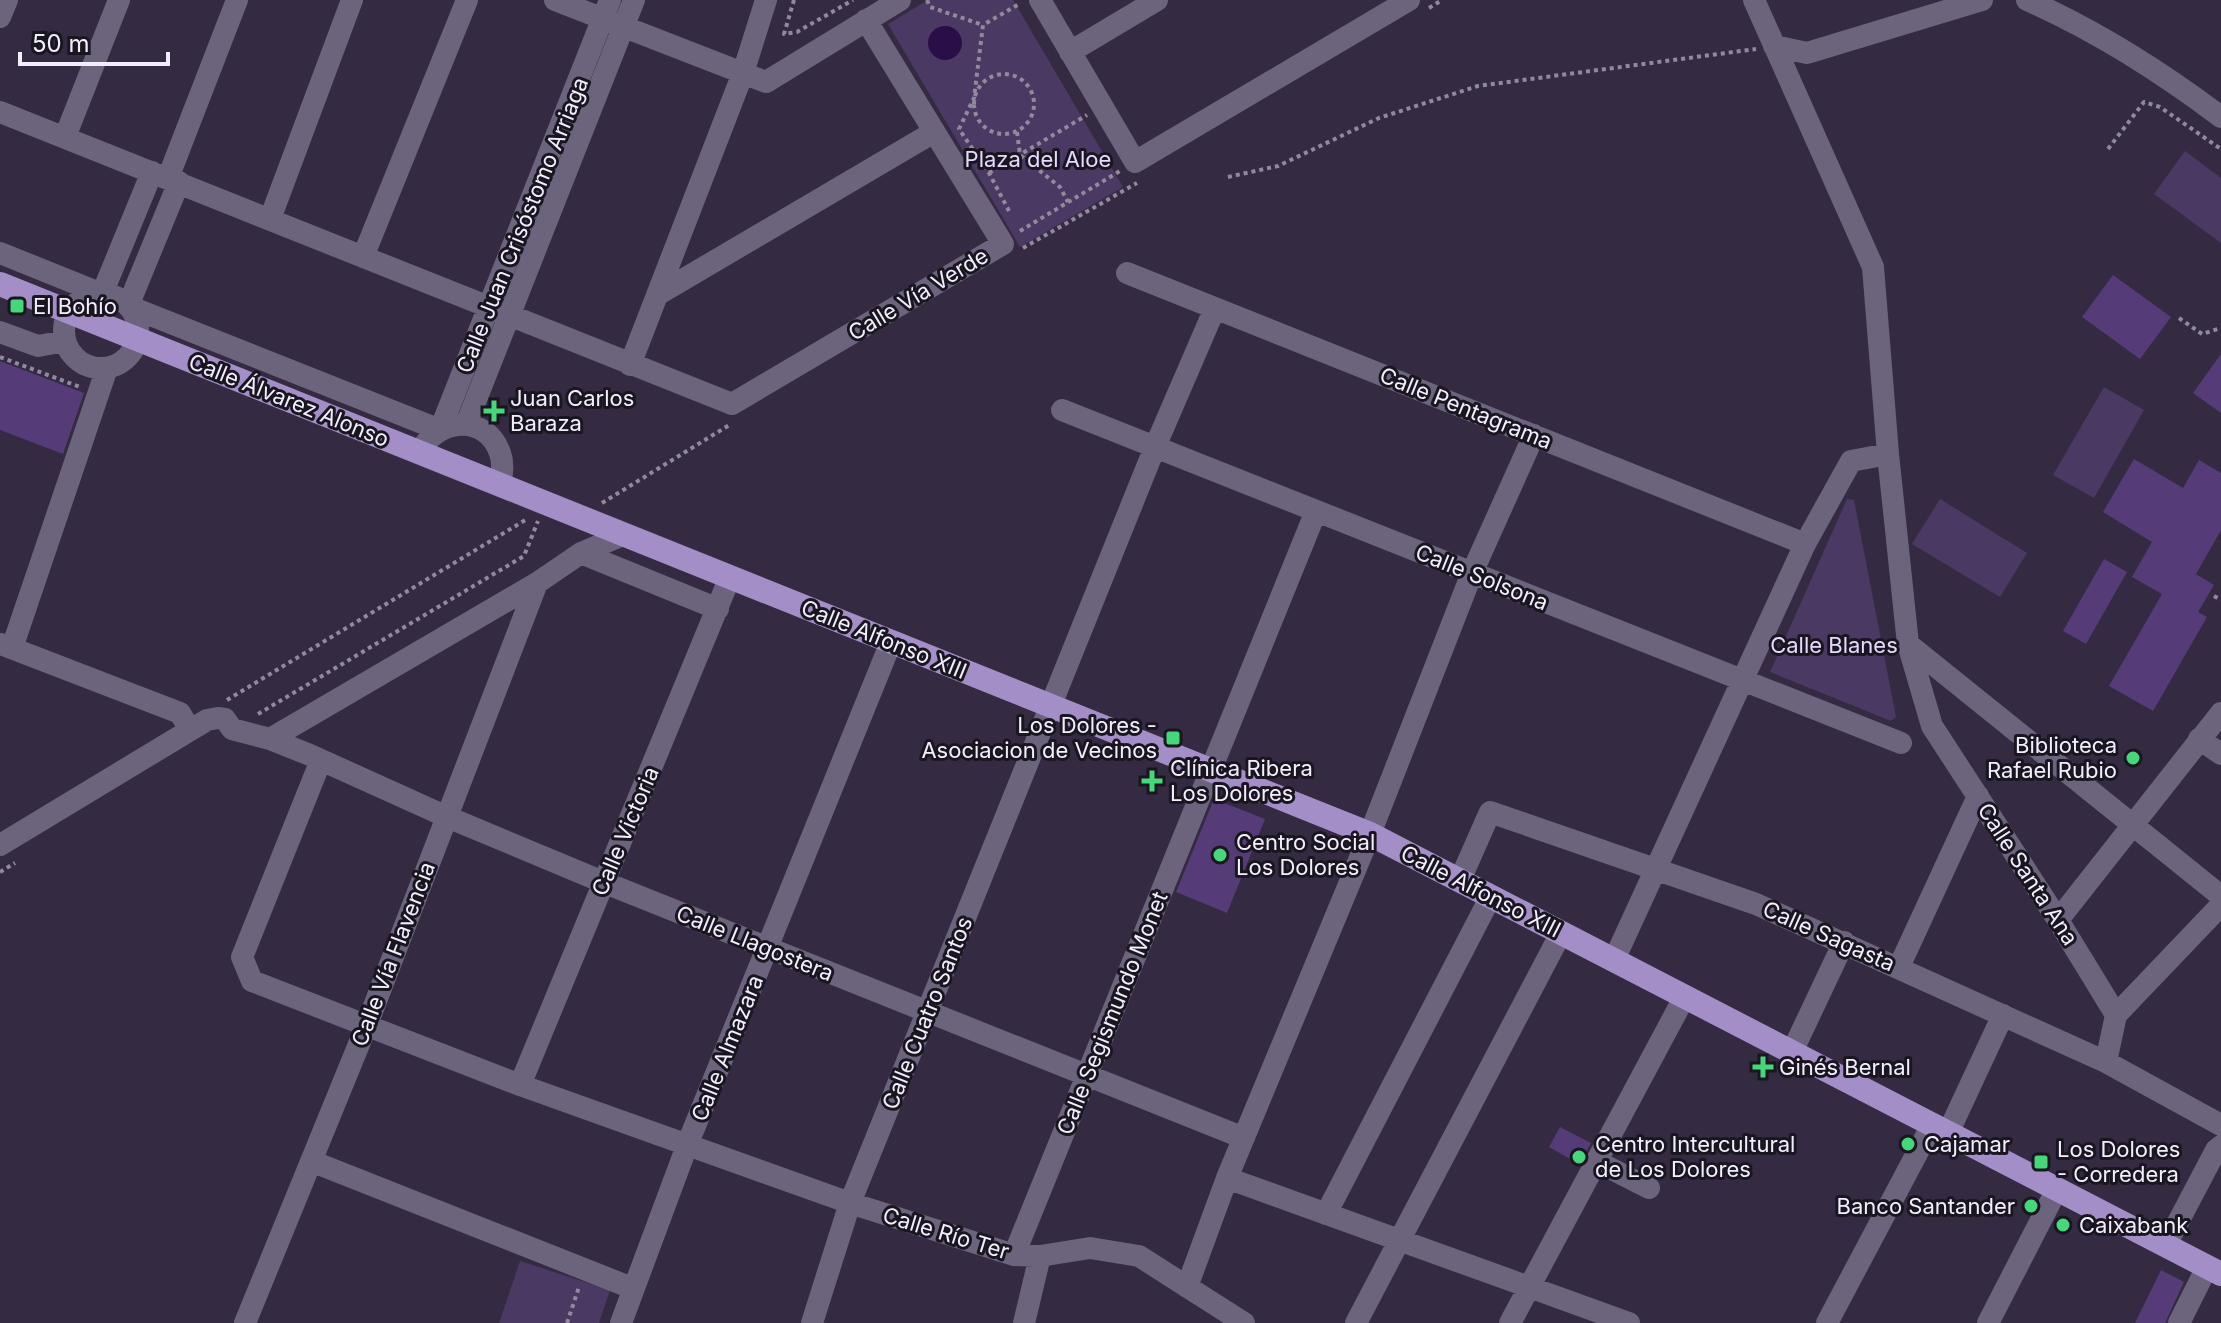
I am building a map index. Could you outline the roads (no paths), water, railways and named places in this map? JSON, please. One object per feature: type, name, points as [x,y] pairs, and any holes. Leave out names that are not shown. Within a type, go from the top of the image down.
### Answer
[{"type":"main road","name":"Calle Álvarez Alonso","points":[[0,284],[578,517]]},
{"type":"main road","name":"Calle Alfonso XIII","points":[[578,517],[1370,834],[2214,1271]]},
{"type":"street","points":[[0,17],[7,0]]},
{"type":"street","points":[[65,137],[119,0]]},
{"type":"street","points":[[166,177],[102,294],[83,298],[69,311],[64,324],[65,341],[75,358],[90,367],[107,368],[128,357],[137,338],[138,325],[128,306],[166,177],[237,0]]},
{"type":"street","points":[[270,219],[352,0]]},
{"type":"street","points":[[363,257],[467,0]]},
{"type":"street","points":[[555,0],[606,10],[625,28],[766,82],[900,0]]},
{"type":"street","name":"Calle Juan Crisóstomo Arriaga","points":[[466,425],[634,0]]},
{"type":"street","points":[[0,112],[630,365],[743,73],[766,0]]},
{"type":"street","points":[[1070,52],[1157,0]]},
{"type":"street","points":[[1027,1],[1070,52],[1094,116],[1135,162],[1409,0]]},
{"type":"street","name":"Calle Santa Ana","points":[[1754,0],[1873,267],[1908,644],[1932,726],[2116,1015]]},
{"type":"street","points":[[1774,46],[1807,53],[1982,0]]},
{"type":"street","points":[[2027,0],[2100,36],[2172,80],[2221,117]]},
{"type":"street","name":"Calle Juan Crisóstomo Arriaga","points":[[440,430],[606,10]]},
{"type":"street","name":"Calle Vía Verde","points":[[630,365],[732,404],[1003,244],[866,20]]},
{"type":"street","points":[[1788,81],[1807,53]]},
{"type":"street","points":[[657,295],[934,132]]},
{"type":"street","points":[[0,253],[102,294]]},
{"type":"street","name":"Calle Pentagrama","points":[[1127,273],[1805,544]]},
{"type":"street","name":"Calle Álvarez Alonso","points":[[102,294],[112,295],[128,306],[440,430]]},
{"type":"street","name":"Calle Cuatro Santos","points":[[812,1323],[850,1203],[1155,447],[1215,308]]},
{"type":"street","points":[[0,332],[38,346],[65,341]]},
{"type":"street","points":[[0,845],[190,730],[180,713],[6,646],[100,395],[107,368]]},
{"type":"street","name":"Calle Solsona","points":[[1062,410],[1901,743]]},
{"type":"street","points":[[420,452],[429,439],[452,425],[466,425],[484,432],[496,445],[502,462],[500,485]]},
{"type":"street","points":[[1187,1287],[1227,1178],[1370,834],[1472,573],[1534,435]]},
{"type":"street","points":[[1614,960],[1805,544],[1851,461],[1888,454]]},
{"type":"street","name":"Calle Segismundo Monet","points":[[1014,1255],[1316,511]]},
{"type":"street","points":[[270,739],[537,583],[581,553],[623,535]]},
{"type":"street","points":[[581,553],[718,609]]},
{"type":"street","name":"Calle Victoria","points":[[520,1085],[730,577]]},
{"type":"street","name":"Calle Vía Flavencia","points":[[245,1323],[366,1027],[537,583]]},
{"type":"street","name":"Calle Almazara","points":[[621,1323],[688,1143],[891,642]]},
{"type":"street","points":[[1908,644],[2221,896]]},
{"type":"street","points":[[2058,920],[2221,713]]},
{"type":"street","name":"Calle Llagostera","points":[[190,730],[207,720],[225,719],[232,729],[270,739],[321,760],[603,882],[1244,1138]]},
{"type":"street","points":[[2199,739],[2221,754]]},
{"type":"street","name":"Calle Río Ter","points":[[321,760],[242,957],[252,981],[520,1085],[850,1203],[1014,1255],[1040,1256],[1090,1248],[1139,1256],[1244,1323]]},
{"type":"street","points":[[1899,967],[1978,796]]},
{"type":"street","name":"Calle Sagasta","points":[[1460,880],[1490,812],[1756,904],[2106,1062],[2221,1125]]},
{"type":"street","points":[[1326,1214],[1491,896]]},
{"type":"street","points":[[2106,1062],[2116,1015],[2221,905]]},
{"type":"street","points":[[1356,1323],[1561,933]]},
{"type":"street","points":[[1792,1052],[1844,942]]},
{"type":"street","points":[[1510,1323],[1685,996]]},
{"type":"street","points":[[1827,1323],[2003,1015]]},
{"type":"street","points":[[2166,1245],[2216,1150],[2221,1146]]},
{"type":"street","points":[[311,1161],[632,1288]]},
{"type":"street","points":[[1596,1161],[1649,1188]]},
{"type":"street","points":[[1227,1178],[1629,1323]]},
{"type":"street","points":[[1988,1323],[2057,1189]]},
{"type":"street","points":[[1024,1323],[1040,1256]]},
{"type":"street","points":[[2179,1323],[2214,1271]]},
{"type":"place","name":"El Bohío","points":[[17,306]]},
{"type":"place","name":"Juan Carlos Baraza","points":[[494,411]]},
{"type":"place","name":"Los Dolores - Asociacion de Vecinos","points":[[1173,738]]},
{"type":"place","name":"Biblioteca Rafael Rubio","points":[[2133,758]]},
{"type":"place","name":"Clínica Ribera Los Dolores","points":[[1152,781]]},
{"type":"place","name":"Centro Social Los Dolores","points":[[1220,855]]},
{"type":"place","name":"Ginés Bernal","points":[[1763,1067]]},
{"type":"place","name":"Cajamar","points":[[1908,1144]]},
{"type":"place","name":"Centro Intercultural de Los Dolores","points":[[1579,1157]]},
{"type":"place","name":"Los Dolores - Corredera","points":[[2041,1162]]},
{"type":"place","name":"Banco Santander","points":[[2031,1206]]},
{"type":"place","name":"Caixabank","points":[[2063,1225]]},
{"type":"park label","name":"Plaza del Aloe","points":[[1038,159]]},
{"type":"park label","name":"Calle Blanes","points":[[1834,645]]}]
